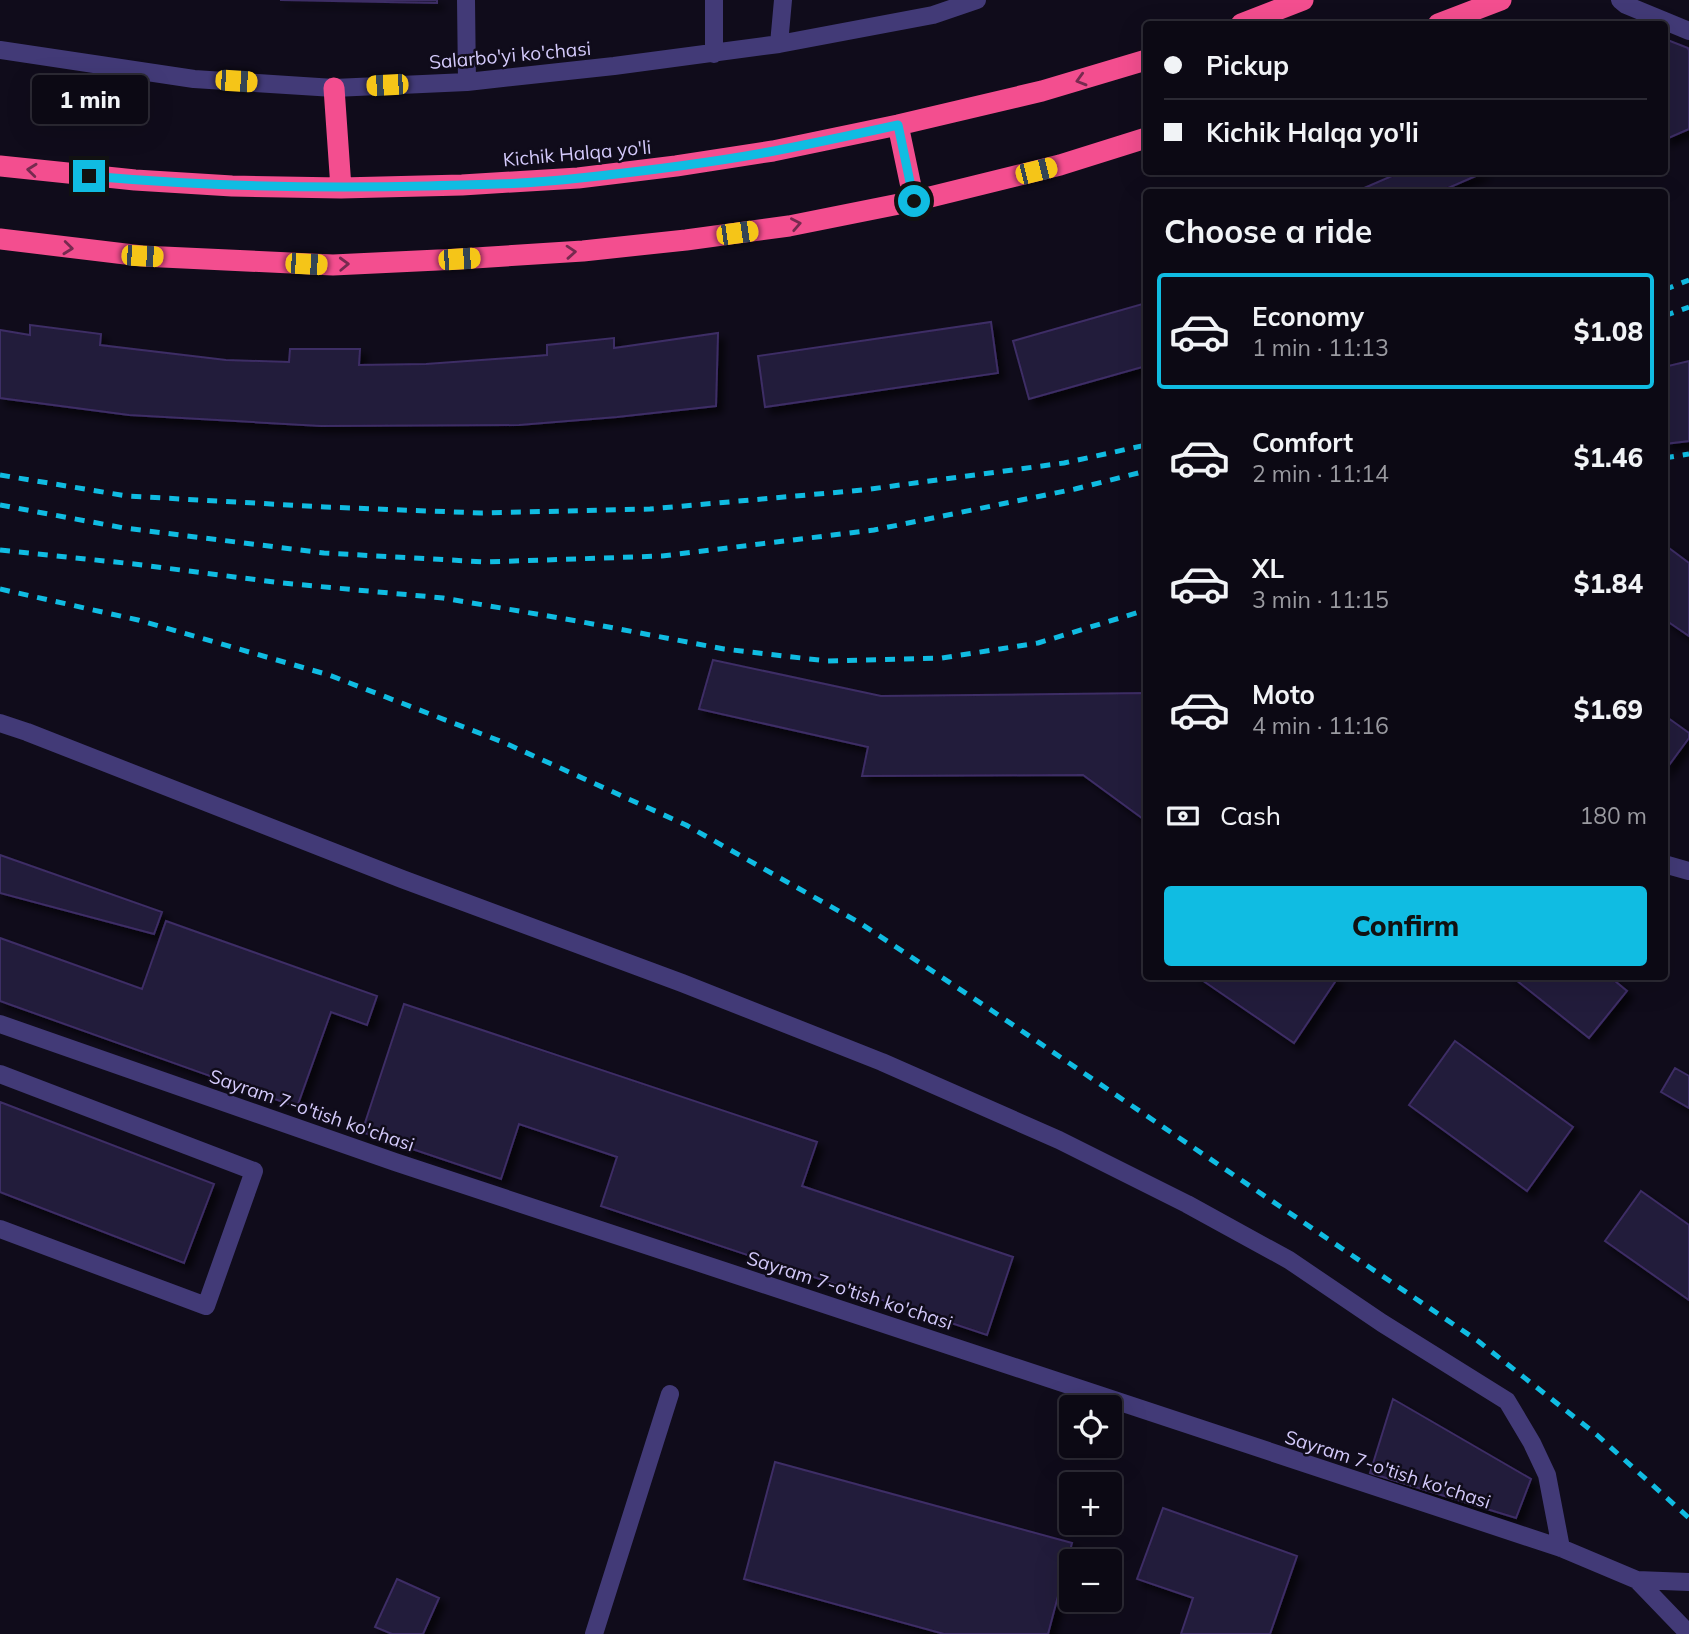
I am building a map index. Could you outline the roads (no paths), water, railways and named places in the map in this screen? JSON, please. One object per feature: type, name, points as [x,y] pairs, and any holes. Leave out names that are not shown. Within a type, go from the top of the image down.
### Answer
[{"type":"highway","points":[[1249,21],[1303,0]]},
{"type":"highway","points":[[1446,21],[1501,0]]},
{"type":"highway","name":"Kichik Halqa yo'li","points":[[0,166],[135,180],[232,186],[341,188],[462,185],[578,178],[773,151],[1042,91],[1143,61]]},
{"type":"highway","points":[[334,88],[341,188]]},
{"type":"highway","points":[[898,125],[914,201]]},
{"type":"highway","points":[[0,239],[142,256],[346,264],[583,251],[789,226],[914,201],[1060,165],[1143,139]]},
{"type":"street","points":[[466,0],[467,82]]},
{"type":"street","points":[[714,0],[714,54]]},
{"type":"street","points":[[779,44],[783,0]]},
{"type":"street","name":"Salarbo'yi ko'chasi","points":[[0,50],[194,79],[334,88],[467,82],[779,44],[933,15],[977,0]]},
{"type":"street","points":[[1620,0],[1666,21]]},
{"type":"street","points":[[1668,22],[1689,30]]},
{"type":"street","points":[[0,723],[883,1062],[1059,1140],[1187,1204],[1289,1260],[1382,1323],[1507,1401],[1532,1443],[1546,1475],[1560,1548]]},
{"type":"street","points":[[1668,865],[1689,871]]},
{"type":"street","name":"Sayram 7-o'tish ko'chasi","points":[[0,1024],[395,1162],[1560,1548],[1637,1580],[1689,1582]]},
{"type":"street","points":[[0,1074],[254,1171],[206,1306],[0,1229]]},
{"type":"street","points":[[594,1634],[670,1394]]},
{"type":"street","points":[[1637,1580],[1689,1634]]},
{"type":"railway","points":[[1668,288],[1689,280]]},
{"type":"railway","points":[[1668,315],[1689,307]]},
{"type":"railway","points":[[0,475],[127,496],[325,507],[481,513],[650,509],[863,490],[1064,463],[1143,446]]},
{"type":"railway","points":[[1668,457],[1689,454]]},
{"type":"railway","points":[[0,505],[124,528],[324,553],[486,562],[662,556],[874,530],[1075,489],[1143,472]]},
{"type":"railway","points":[[0,550],[282,583],[443,598],[724,649],[827,661],[942,658],[1038,643],[1143,611]]},
{"type":"railway","points":[[0,589],[138,620],[329,675],[505,743],[686,825],[860,923],[1478,1341],[1597,1435],[1689,1518]]}]
